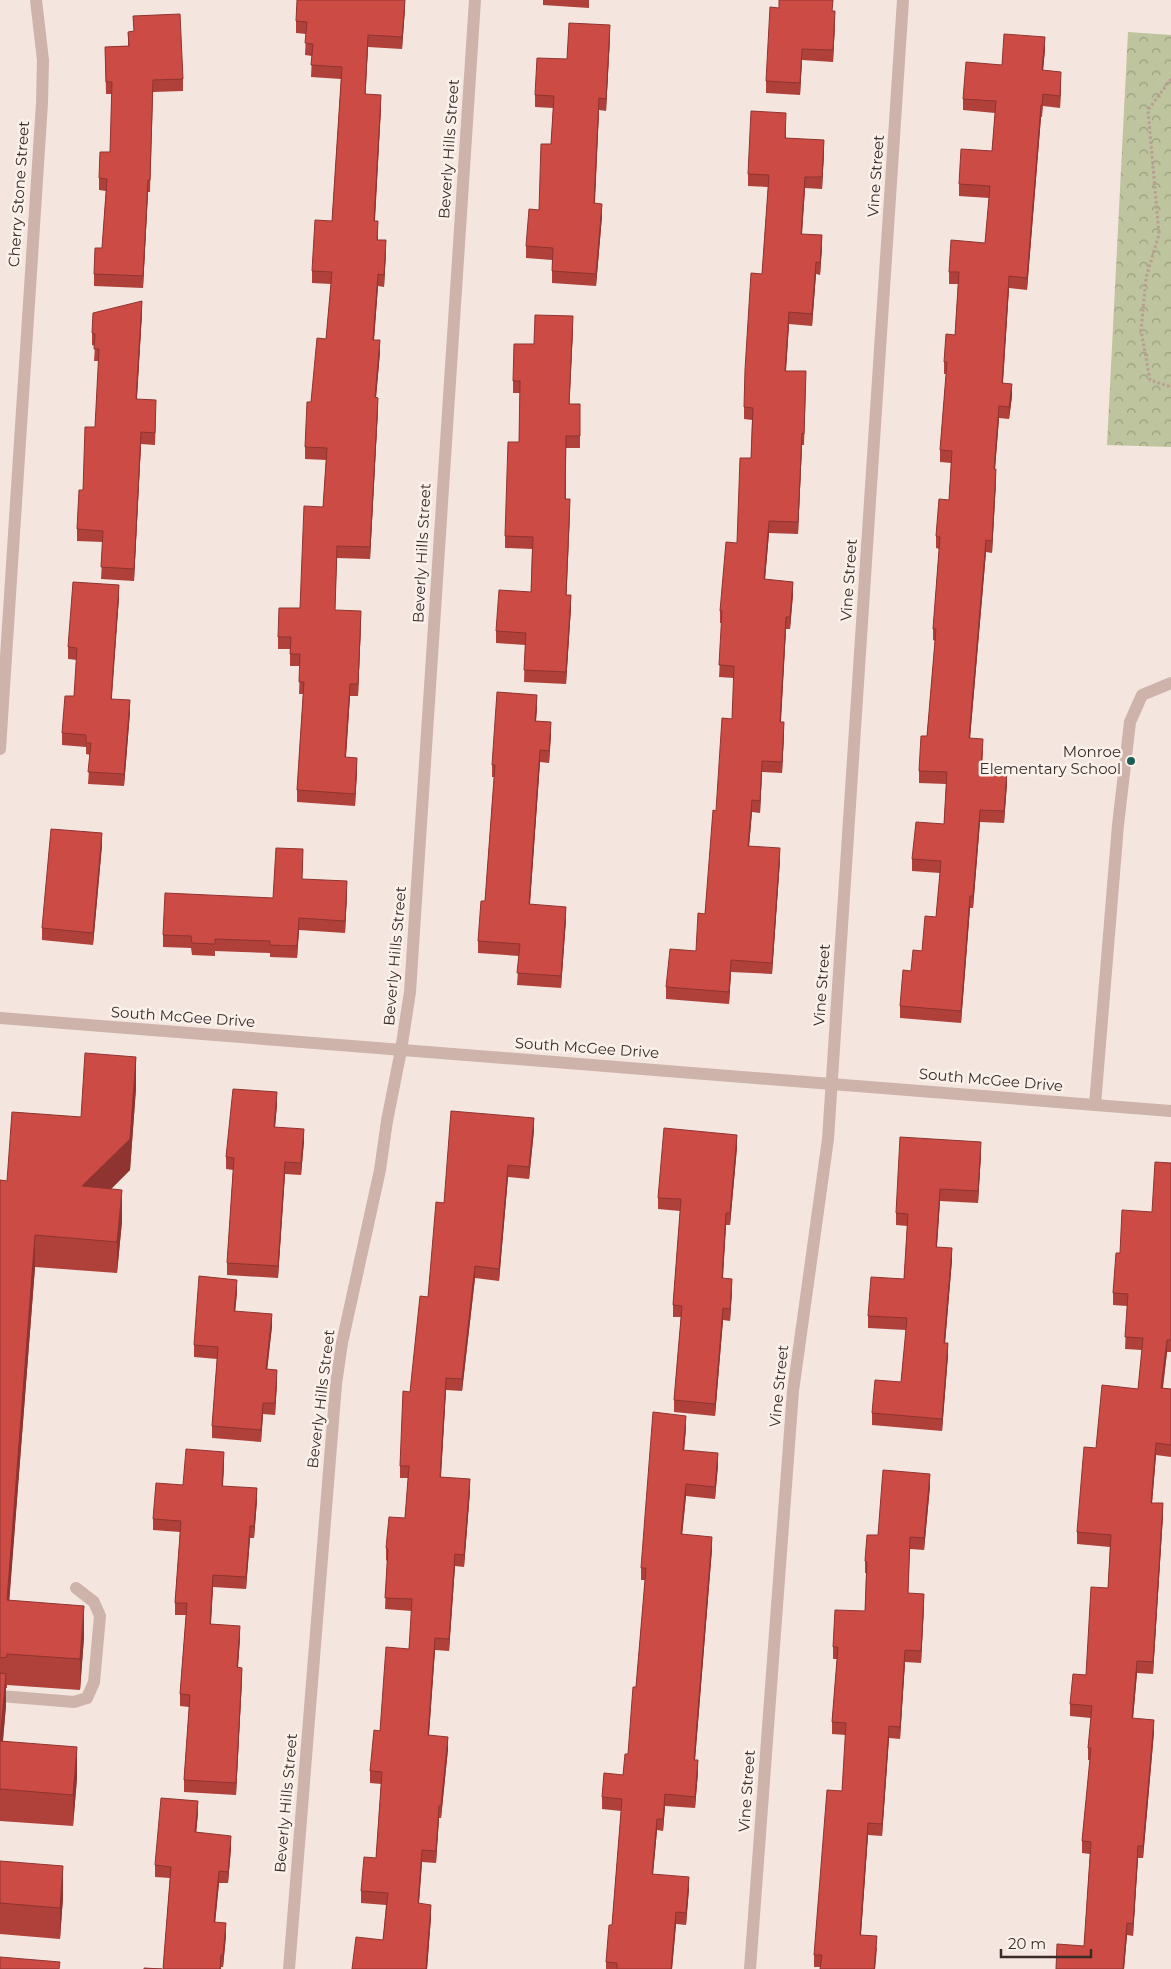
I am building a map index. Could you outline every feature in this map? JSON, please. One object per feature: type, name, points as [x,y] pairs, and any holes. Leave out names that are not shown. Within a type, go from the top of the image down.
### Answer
[{"type":"street","name":"Cherry Stone Street","points":[[0,749],[42,102],[43,60],[36,0]]},
{"type":"street","name":"Beverly Hills Street","points":[[289,1969],[336,1384],[342,1343],[380,1170],[410,992],[475,0]]},
{"type":"street","name":"Vine Street","points":[[750,1969],[793,1391],[828,1139],[904,0]]},
{"type":"street","points":[[1095,1105],[1118,825],[1130,722],[1142,695],[1171,683]]},
{"type":"street","name":"South McGee Drive","points":[[0,1018],[831,1083],[1171,1112]]},
{"type":"street","points":[[0,1696],[74,1702],[87,1698],[94,1682],[100,1616],[94,1602],[76,1588]]},
{"type":"path","points":[[1171,80],[1148,110],[1158,234],[1146,278],[1141,330],[1150,380],[1171,387]]},
{"type":"green space","points":[[1128,32],[1171,35],[1171,447],[1107,445]]},
{"type":"building","points":[[297,0],[405,0],[402,37],[368,35],[365,94],[381,95],[374,221],[378,221],[377,240],[386,240],[384,275],[378,274],[373,340],[380,340],[375,397],[378,398],[370,547],[337,546],[335,610],[361,611],[358,684],[350,684],[345,757],[357,758],[355,794],[297,790],[304,682],[299,682],[300,654],[290,654],[291,637],[278,637],[279,608],[300,608],[304,506],[323,507],[327,448],[305,447],[307,402],[311,402],[317,338],[326,339],[332,272],[312,271],[315,220],[332,221],[342,67],[311,65],[313,44],[305,43],[307,22],[296,21]]},
{"type":"building","points":[[779,0],[833,0],[832,11],[835,11],[833,50],[802,49],[800,83],[766,81],[770,7],[779,8]]},
{"type":"building","points":[[180,14],[183,79],[153,80],[150,180],[148,180],[143,276],[94,274],[95,248],[102,248],[107,179],[99,178],[100,152],[110,152],[112,82],[106,82],[105,47],[129,46],[128,32],[134,31],[133,16]]},
{"type":"building","points":[[569,23],[610,25],[606,99],[599,98],[594,203],[602,204],[596,274],[552,271],[553,248],[526,246],[529,209],[539,210],[541,144],[551,144],[554,96],[535,95],[537,58],[567,59]]},
{"type":"building","points":[[1004,34],[1045,37],[1042,70],[1061,72],[1060,96],[1043,94],[1041,105],[1027,278],[1009,276],[1002,383],[1012,384],[1009,407],[999,406],[994,469],[996,469],[992,541],[986,540],[969,738],[983,739],[981,769],[1007,771],[1004,811],[980,810],[973,896],[970,896],[961,1011],[900,1006],[903,970],[911,971],[913,950],[922,951],[925,916],[936,917],[941,861],[912,859],[916,822],[944,824],[947,772],[919,771],[921,736],[927,736],[936,629],[933,629],[940,537],[936,536],[939,499],[949,500],[952,451],[940,450],[947,362],[944,362],[946,334],[955,335],[959,272],[949,272],[951,240],[985,243],[990,186],[959,184],[961,149],[992,151],[996,101],[963,99],[966,62],[1002,65]]},
{"type":"building","points":[[751,111],[786,113],[785,138],[824,140],[822,177],[805,177],[801,234],[822,235],[820,263],[816,262],[812,314],[789,312],[785,371],[806,371],[798,522],[769,521],[764,579],[793,582],[790,617],[786,617],[780,722],[784,722],[782,762],[762,761],[760,801],[752,800],[748,846],[780,848],[772,963],[731,960],[729,992],[666,987],[670,949],[696,951],[698,913],[705,914],[713,810],[716,811],[722,718],[732,719],[734,666],[719,665],[722,611],[720,611],[726,542],[737,543],[740,458],[751,458],[753,408],[744,407],[751,273],[762,274],[769,175],[748,174]]},
{"type":"building","points":[[142,301],[136,399],[156,400],[155,433],[141,432],[134,569],[101,567],[103,531],[77,529],[79,490],[83,490],[85,427],[95,427],[99,349],[94,349],[95,334],[92,333],[93,313]]},
{"type":"building","points":[[535,315],[573,316],[569,404],[580,404],[580,436],[566,436],[565,499],[570,499],[566,595],[571,595],[566,672],[524,670],[526,633],[496,631],[499,590],[531,592],[533,537],[505,536],[508,442],[519,442],[520,381],[513,381],[514,344],[534,344]]},
{"type":"building","points":[[73,582],[119,585],[111,699],[130,700],[124,774],[88,772],[91,743],[86,743],[86,735],[62,733],[65,696],[74,696],[77,648],[68,647]]},
{"type":"building","points":[[497,692],[537,695],[535,721],[551,722],[549,751],[540,750],[529,904],[566,907],[561,976],[517,973],[520,944],[478,941],[481,901],[485,901],[495,765],[492,765]]},
{"type":"building","points":[[51,829],[102,833],[93,933],[42,928]]},
{"type":"building","points":[[276,848],[303,849],[302,879],[347,881],[345,921],[299,918],[297,946],[270,945],[270,941],[215,939],[215,944],[192,943],[191,936],[163,935],[165,893],[273,898]]},
{"type":"building","points":[[85,1053],[136,1057],[130,1139],[82,1186],[122,1190],[117,1242],[35,1235],[7,1600],[84,1606],[80,1659],[7,1654],[7,1657],[0,1658],[0,1180],[7,1181],[12,1112],[81,1117]]},
{"type":"building","points":[[233,1089],[277,1092],[274,1127],[304,1129],[301,1163],[285,1162],[278,1266],[227,1263],[234,1158],[226,1157]]},
{"type":"building","points":[[451,1111],[534,1118],[529,1167],[508,1165],[499,1269],[475,1266],[462,1379],[446,1378],[440,1477],[470,1479],[464,1555],[455,1554],[449,1639],[435,1638],[428,1735],[448,1737],[441,1806],[439,1806],[436,1851],[422,1850],[418,1903],[431,1905],[426,1969],[352,1969],[356,1937],[383,1940],[388,1893],[361,1891],[364,1857],[376,1858],[382,1772],[370,1771],[374,1730],[380,1731],[386,1647],[409,1649],[412,1599],[385,1598],[388,1549],[386,1548],[389,1517],[405,1518],[409,1466],[400,1466],[403,1391],[410,1392],[420,1296],[428,1297],[436,1202],[444,1203]]},
{"type":"building","points":[[664,1128],[737,1135],[730,1213],[726,1213],[722,1278],[732,1279],[730,1309],[723,1308],[715,1404],[674,1400],[682,1306],[673,1305],[681,1199],[658,1198]]},
{"type":"building","points":[[900,1137],[981,1142],[978,1191],[940,1189],[936,1247],[952,1248],[944,1343],[948,1343],[942,1419],[872,1413],[875,1380],[901,1382],[907,1318],[868,1316],[871,1277],[904,1279],[908,1214],[896,1213]]},
{"type":"building","points":[[1155,1162],[1171,1163],[1171,1340],[1167,1340],[1161,1388],[1171,1389],[1171,1445],[1156,1443],[1151,1503],[1163,1503],[1153,1662],[1137,1661],[1132,1718],[1154,1720],[1143,1846],[1138,1846],[1133,1924],[1127,1923],[1123,1969],[1056,1969],[1057,1944],[1084,1946],[1091,1842],[1082,1841],[1091,1748],[1088,1748],[1092,1706],[1070,1704],[1073,1674],[1086,1675],[1091,1587],[1108,1588],[1111,1535],[1077,1532],[1084,1447],[1096,1448],[1102,1385],[1138,1389],[1143,1338],[1125,1337],[1128,1294],[1113,1293],[1116,1253],[1120,1253],[1122,1210],[1152,1212]]},
{"type":"building","points":[[199,1276],[237,1280],[234,1311],[272,1314],[266,1369],[277,1370],[275,1403],[263,1403],[261,1430],[212,1426],[218,1347],[194,1345]]},
{"type":"building","points":[[653,1412],[686,1416],[683,1450],[718,1453],[715,1487],[686,1484],[681,1534],[712,1537],[694,1760],[698,1760],[695,1797],[665,1794],[663,1819],[657,1819],[652,1874],[689,1877],[686,1913],[676,1912],[671,1969],[617,1969],[617,1963],[606,1962],[609,1925],[612,1925],[622,1799],[602,1797],[604,1773],[623,1775],[625,1754],[628,1754],[633,1687],[636,1687],[646,1568],[641,1568]]},
{"type":"building","points":[[186,1449],[224,1452],[222,1486],[257,1488],[254,1526],[250,1526],[246,1577],[213,1575],[210,1624],[240,1626],[237,1667],[242,1668],[236,1783],[184,1780],[190,1695],[180,1694],[187,1603],[175,1603],[181,1521],[153,1519],[156,1483],[183,1485]]},
{"type":"building","points":[[883,1470],[930,1474],[924,1538],[910,1537],[908,1593],[924,1594],[921,1651],[905,1650],[900,1727],[889,1726],[882,1824],[868,1823],[860,1935],[877,1936],[874,1969],[820,1969],[822,1955],[814,1955],[827,1790],[842,1791],[846,1723],[832,1722],[838,1647],[833,1647],[835,1610],[865,1611],[867,1535],[878,1535]]},
{"type":"building","points":[[0,1673],[6,1674],[0,1741]]},
{"type":"building","points":[[0,1741],[77,1747],[73,1795],[0,1789]]},
{"type":"building","points":[[161,1798],[198,1801],[195,1832],[231,1836],[228,1872],[219,1871],[214,1922],[226,1923],[220,1969],[163,1969],[171,1867],[155,1865]]},
{"type":"building","points":[[0,1861],[63,1866],[60,1908],[0,1903]]},
{"type":"building","points":[[0,1957],[60,1962],[59,1969],[0,1969]]},
{"type":"place","name":"Monroe Elementary School","points":[[1131,761]]}]
